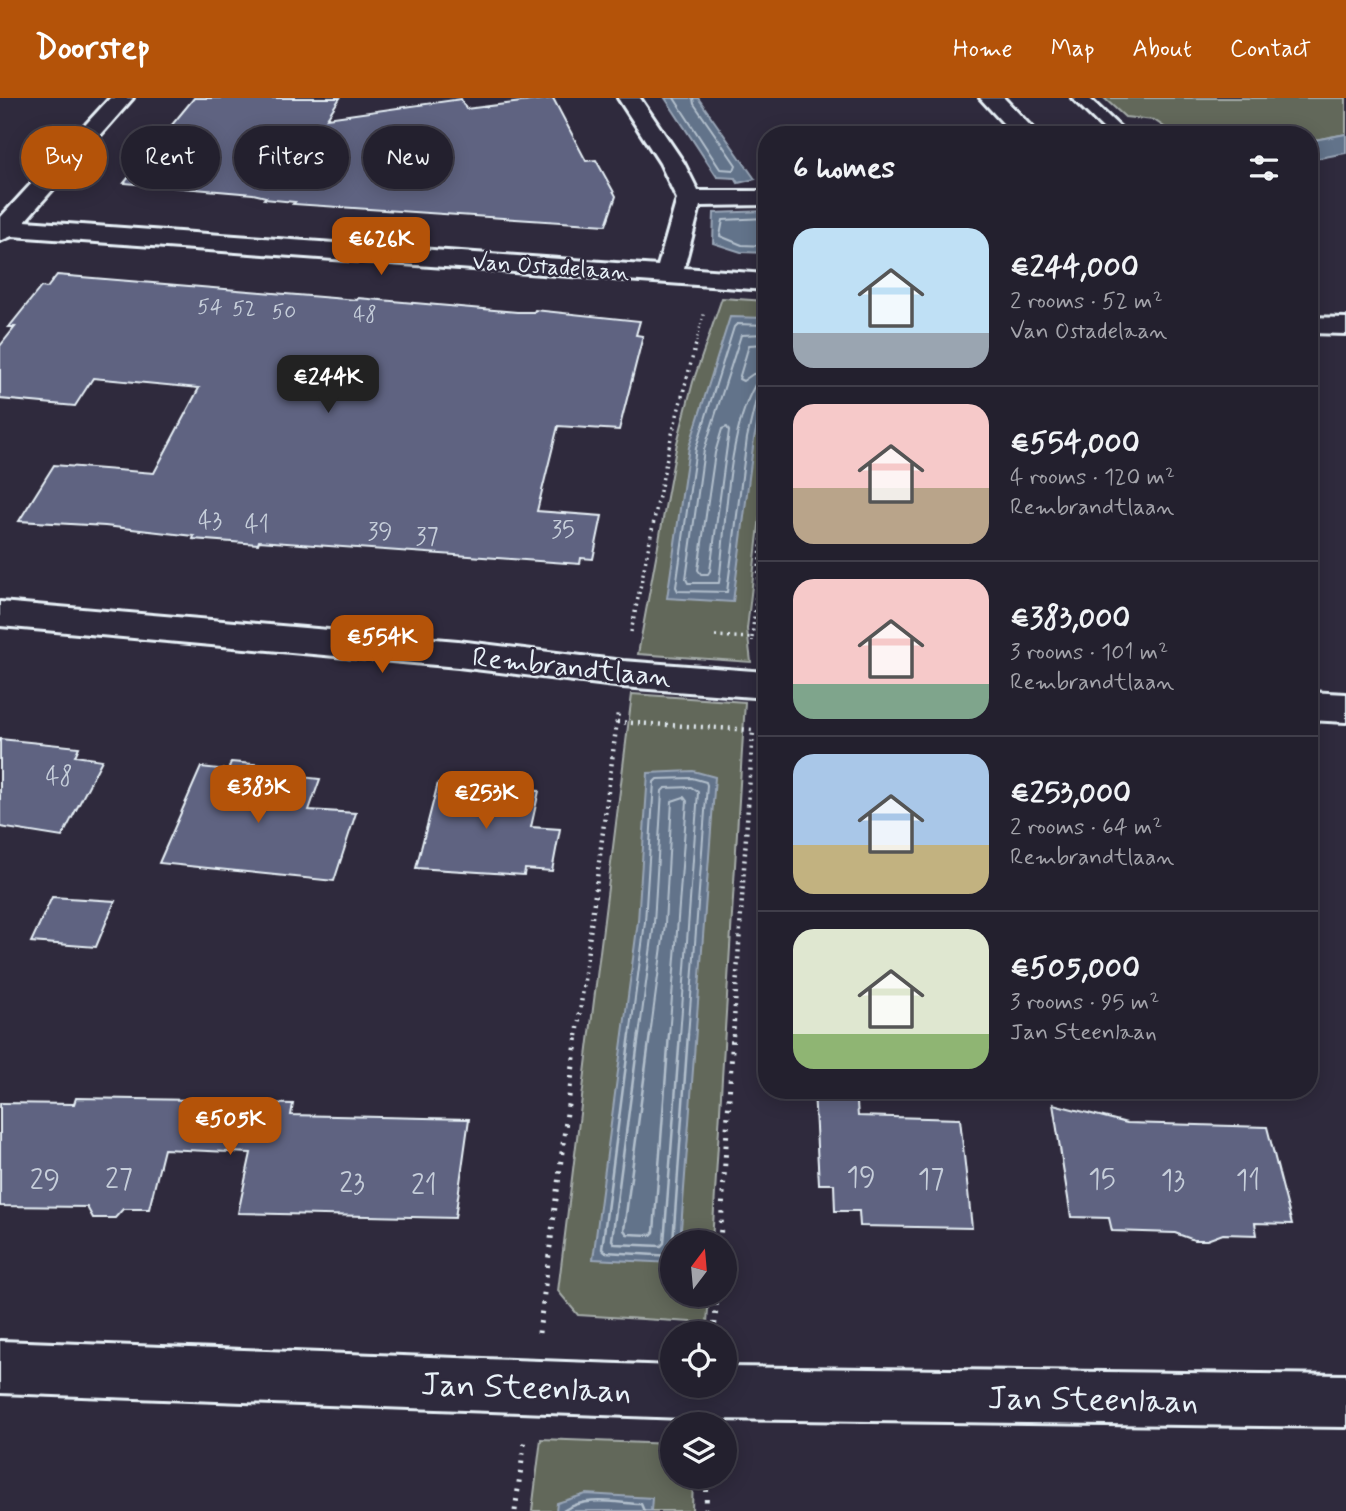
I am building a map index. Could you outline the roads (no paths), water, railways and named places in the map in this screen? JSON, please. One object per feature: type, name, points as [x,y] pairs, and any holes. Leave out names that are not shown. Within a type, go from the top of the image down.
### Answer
[{"type":"street","points":[[2,229],[122,98]]},
{"type":"street","points":[[629,98],[672,163],[688,199],[668,274]]},
{"type":"street","points":[[991,98],[1018,126]]},
{"type":"street","points":[[688,199],[758,198]]},
{"type":"street","name":"Van Ostadelaan","points":[[2,229],[758,281]]},
{"type":"street","points":[[1318,325],[1346,326]]},
{"type":"street","name":"Rembrandtlaan","points":[[0,614],[458,654],[623,674],[758,684]]},
{"type":"street","points":[[1318,706],[1346,708]]},
{"type":"street","name":"Jan Steenlaan","points":[[0,1367],[710,1393],[1346,1401]]},
{"type":"lane","points":[[1080,98],[1110,126]]},
{"type":"water","points":[[665,98],[698,98],[755,179],[738,183],[735,178],[717,177]]},
{"type":"water","points":[[1346,134],[1346,153],[1318,158],[1318,139]]},
{"type":"water","points":[[758,211],[758,253],[741,252],[713,243],[714,213]]},
{"type":"water","points":[[730,317],[758,318],[758,421],[733,602],[667,598],[689,447]]},
{"type":"water","points":[[693,771],[715,777],[681,1230],[660,1230],[660,1262],[593,1259],[638,921],[648,773]]},
{"type":"water","points":[[586,1494],[652,1498],[651,1511],[556,1511],[557,1503]]}]
